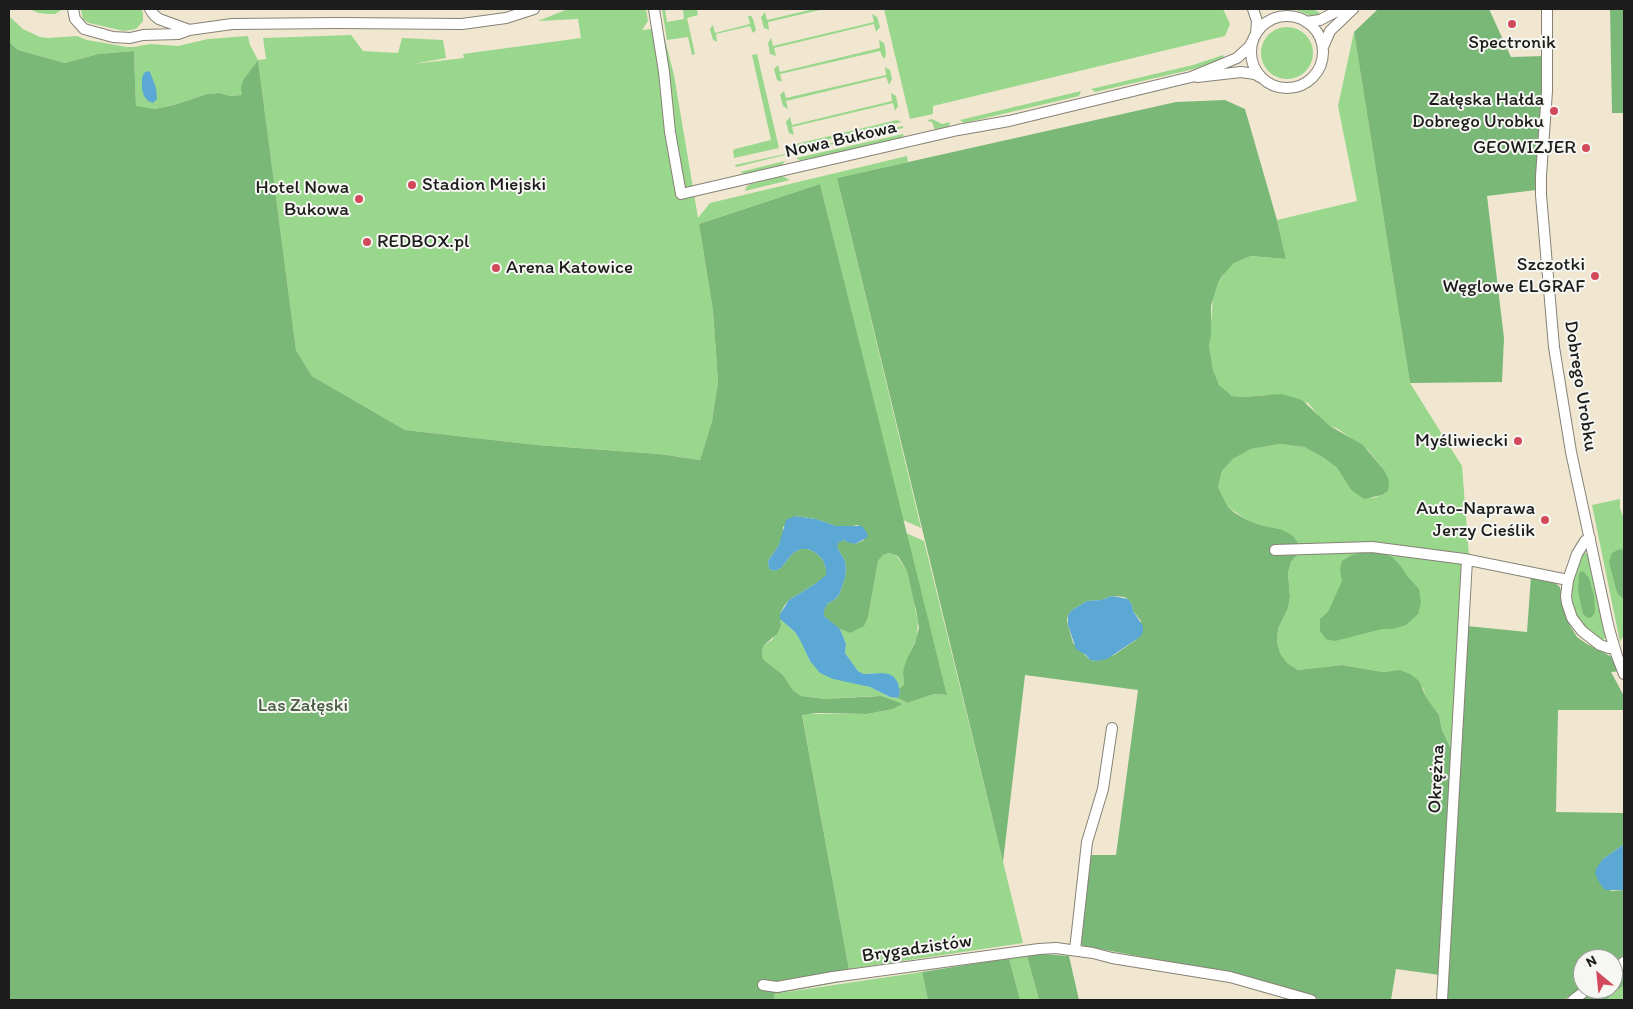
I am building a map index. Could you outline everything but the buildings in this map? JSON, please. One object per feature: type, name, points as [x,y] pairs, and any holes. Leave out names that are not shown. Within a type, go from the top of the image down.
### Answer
[{"type":"street","points":[[73,9],[73,14],[79,25],[90,32],[120,38],[137,38],[143,35],[150,29],[152,12]]},
{"type":"street","points":[[143,35],[178,34],[189,30],[232,24],[462,24],[506,18],[534,9]]},
{"type":"street","name":"Nowa Bukowa","points":[[654,9],[664,72],[670,132],[681,194],[958,130],[1009,121],[1191,77],[1241,72],[1255,74],[1260,77]]},
{"type":"street","points":[[1252,9],[1257,21],[1251,56],[1256,70],[1260,77],[1274,86],[1288,88],[1302,85],[1314,77],[1322,63],[1323,47],[1330,31],[1353,9]]},
{"type":"street","points":[[1283,9],[1291,17]]},
{"type":"street","points":[[1306,22],[1320,20],[1341,9]]},
{"type":"street","name":"Dobrego Urobku","points":[[1547,9],[1547,91],[1541,176],[1543,224],[1555,356],[1569,443],[1614,648],[1624,674]]},
{"type":"street","points":[[152,12],[166,23],[189,30]]},
{"type":"street","points":[[1255,37],[1263,26],[1271,20],[1291,17],[1306,22],[1317,32],[1323,47]]},
{"type":"street","name":"Nowa Bukowa","points":[[1191,77],[1237,58],[1249,48],[1255,37]]},
{"type":"street","points":[[1590,538],[1585,541],[1577,554],[1568,580],[1567,603],[1577,626],[1600,645],[1614,648]]},
{"type":"street","points":[[1275,550],[1372,547],[1467,560],[1568,580]]},
{"type":"street","name":"Okrężna","points":[[1442,1000],[1467,560]]},
{"type":"street","points":[[1075,950],[1087,842],[1103,789],[1112,728]]},
{"type":"street","name":"Brygadzistów","points":[[763,985],[777,987],[833,977],[1039,949],[1075,950],[1230,977],[1311,1000]]},
{"type":"green space","points":[[29,9],[63,9],[55,14],[48,14]]},
{"type":"green space","points":[[81,9],[141,9],[143,21],[136,29],[124,31],[89,23],[83,19]]},
{"type":"green space","name":"Arena Katowice","points":[[568,9],[646,9],[648,21],[642,30],[662,28],[674,75],[698,218],[710,203],[907,156],[908,162],[837,178],[921,528],[903,520],[820,184],[699,224],[713,311],[718,382],[712,421],[700,460],[661,454],[537,445],[405,430],[312,376],[296,350],[258,60],[266,59],[263,38],[351,35],[363,51],[398,53],[402,38],[443,40],[446,58],[413,64],[464,58],[463,54],[581,38],[578,19],[538,21]]},
{"type":"green space","points":[[662,9],[665,9],[667,22],[684,19],[683,9],[697,9],[698,15],[687,18],[695,54],[692,55],[688,37],[667,40]]},
{"type":"green space","points":[[814,9],[824,9],[768,22],[769,30],[764,28],[761,17],[765,12],[767,20]]},
{"type":"green space","points":[[884,9],[1223,9],[1230,24],[1225,36],[933,106],[933,114],[910,119]]},
{"type":"green space","points":[[1294,9],[1314,9],[1322,15],[1311,16]]},
{"type":"green space","points":[[1378,9],[1489,9],[1511,57],[1544,56],[1536,190],[1487,196],[1504,338],[1502,382],[1410,383],[1354,32]]},
{"type":"green space","points":[[1610,9],[1624,9],[1624,113],[1612,113]]},
{"type":"green space","points":[[872,14],[877,17],[880,27],[876,32],[874,24],[774,48],[776,56],[770,54],[768,43],[771,38],[773,46],[874,22]]},
{"type":"green space","points":[[9,16],[23,29],[40,37],[77,36],[87,40],[127,47],[150,44],[178,46],[208,39],[248,36],[250,45],[258,60],[243,80],[242,95],[207,94],[155,109],[136,107],[134,51],[98,54],[65,63],[18,50],[9,42]]},
{"type":"green space","points":[[748,16],[751,16],[753,19],[756,30],[753,33],[750,26],[716,34],[717,42],[713,40],[710,29],[713,25],[715,33],[750,24]]},
{"type":"green space","points":[[1282,27],[1292,27],[1301,31],[1309,39],[1313,53],[1309,67],[1301,75],[1292,79],[1282,79],[1273,75],[1265,67],[1261,58],[1261,48],[1265,39],[1273,31]]},
{"type":"green space","points":[[1354,32],[1410,383],[1462,466],[1469,556],[1451,749],[1442,730],[1439,715],[1426,697],[1423,688],[1399,670],[1383,672],[1342,665],[1298,670],[1287,663],[1280,653],[1277,642],[1278,629],[1288,608],[1290,596],[1288,573],[1291,562],[1298,554],[1280,529],[1247,520],[1228,507],[1218,487],[1222,471],[1233,459],[1251,449],[1280,444],[1304,447],[1324,458],[1337,468],[1351,490],[1373,498],[1387,491],[1384,470],[1368,450],[1338,429],[1330,426],[1308,403],[1265,395],[1232,396],[1226,392],[1219,385],[1213,370],[1209,345],[1213,299],[1218,283],[1227,269],[1234,263],[1251,256],[1286,259],[1277,220],[1357,201],[1338,106]]},
{"type":"green space","points":[[879,40],[884,43],[885,58],[883,58],[880,51],[780,74],[782,82],[777,80],[774,69],[778,65],[780,72],[880,48]]},
{"type":"green space","name":"Las Załęski","points":[[9,42],[18,50],[65,63],[98,54],[134,51],[136,106],[155,109],[207,94],[242,95],[243,80],[258,60],[296,350],[312,376],[405,430],[537,445],[660,454],[700,460],[712,421],[718,382],[713,311],[699,224],[820,184],[947,695],[934,694],[907,703],[898,698],[899,689],[904,684],[904,667],[915,643],[919,628],[907,571],[898,556],[889,553],[883,555],[878,561],[868,617],[864,626],[850,633],[828,621],[824,616],[823,610],[828,603],[839,595],[845,578],[845,561],[837,547],[837,543],[844,540],[855,544],[864,540],[858,525],[836,526],[816,519],[795,516],[783,527],[783,536],[768,561],[769,569],[775,571],[781,568],[793,553],[801,549],[808,549],[816,553],[823,560],[826,576],[789,600],[784,606],[780,614],[781,626],[777,634],[764,645],[762,651],[763,659],[783,675],[793,690],[801,696],[825,699],[881,696],[903,704],[893,709],[867,714],[817,713],[802,715],[851,980],[774,994],[774,1000],[9,1000]]},
{"type":"green space","points":[[757,54],[779,148],[734,158],[733,151],[735,149],[771,140],[752,55]]},
{"type":"green space","points":[[1223,55],[1224,59],[1194,69],[1095,92],[1091,89],[1193,65]]},
{"type":"green space","points":[[885,67],[890,70],[892,79],[889,85],[886,77],[786,101],[788,109],[783,106],[780,95],[784,91],[786,98],[886,75]]},
{"type":"green space","points":[[1081,91],[1079,96],[964,123],[960,120]]},
{"type":"green space","points":[[891,93],[896,96],[898,106],[895,111],[893,103],[792,127],[794,135],[789,133],[786,122],[790,117],[792,125],[892,101]]},
{"type":"green space","points":[[1225,100],[1245,109],[1277,220],[1286,259],[1251,256],[1234,263],[1218,283],[1211,306],[1209,345],[1213,370],[1219,385],[1232,396],[1282,394],[1302,400],[1330,426],[1363,445],[1384,470],[1388,478],[1388,491],[1382,495],[1364,499],[1351,490],[1337,468],[1324,458],[1304,447],[1280,444],[1251,449],[1233,459],[1222,471],[1218,487],[1228,507],[1235,513],[1260,525],[1280,529],[1293,536],[1297,542],[1298,554],[1291,562],[1288,573],[1290,596],[1288,608],[1278,629],[1277,642],[1280,653],[1287,663],[1298,670],[1342,665],[1383,672],[1399,670],[1410,674],[1419,681],[1426,697],[1439,715],[1442,730],[1451,749],[1440,975],[1396,969],[1391,1000],[1321,1000],[1277,985],[1228,973],[1079,945],[1090,855],[1116,855],[1138,690],[1025,675],[1003,862],[837,178],[1176,102]],"holes":[[[1112,596],[1128,599],[1133,611],[1141,621],[1136,640],[1114,655],[1097,661],[1090,660],[1073,643],[1067,620],[1068,615],[1072,610],[1087,601],[1101,600]]]},
{"type":"green space","points":[[932,119],[942,124],[950,122],[949,126],[935,130],[932,122],[928,121]]},
{"type":"green space","points":[[897,120],[902,122],[793,148],[796,144]]},
{"type":"green space","points":[[903,126],[903,128],[793,152]]},
{"type":"green space","points":[[903,134],[901,138],[803,162],[796,158]]},
{"type":"green space","points":[[785,154],[736,167],[735,165]]},
{"type":"green space","points":[[785,161],[780,168],[746,175],[740,172]]},
{"type":"green space","points":[[782,176],[790,180],[745,191],[747,186],[751,184]]},
{"type":"green space","points":[[1620,499],[1620,508],[1624,519],[1624,635],[1620,642],[1592,505]]},
{"type":"green space","points":[[906,533],[924,541],[1023,943],[849,969],[802,714],[867,714],[893,709],[903,704],[875,696],[825,699],[801,696],[793,690],[783,675],[763,659],[762,651],[764,645],[772,640],[781,626],[780,619],[800,639],[810,661],[842,680],[870,687],[907,703],[934,694],[947,695]]},
{"type":"green space","points":[[1620,549],[1624,550],[1624,599],[1618,594],[1609,562],[1612,553]]},
{"type":"green space","points":[[1584,551],[1588,555],[1606,637],[1603,640],[1584,626],[1576,614],[1571,596],[1570,587],[1581,552]]},
{"type":"green space","points":[[1379,552],[1392,557],[1400,565],[1419,589],[1421,602],[1418,614],[1406,625],[1392,629],[1382,629],[1335,641],[1326,639],[1320,631],[1320,619],[1328,612],[1342,581],[1340,570],[1342,561],[1352,555]]},
{"type":"green space","points":[[889,553],[897,556],[907,571],[918,621],[917,638],[908,656],[903,674],[904,684],[899,689],[898,683],[881,673],[864,674],[858,671],[845,653],[846,644],[840,629],[850,633],[868,617],[878,561],[883,555]]},
{"type":"green space","points":[[1583,571],[1589,578],[1594,596],[1595,612],[1592,617],[1588,618],[1583,614],[1578,591],[1579,573]]},
{"type":"green space","points":[[1531,576],[1554,582],[1560,587],[1565,613],[1577,637],[1614,658],[1620,671],[1611,672],[1624,696],[1624,710],[1558,710],[1556,812],[1624,813],[1624,844],[1603,859],[1611,891],[1624,890],[1624,955],[1623,949],[1573,949],[1573,993],[1564,1000],[1445,1000],[1467,626],[1527,632]]},
{"type":"green space","points":[[1042,954],[1069,956],[1079,1000],[1039,1000],[1027,956]]},
{"type":"green space","points":[[1027,956],[1039,1000],[1020,1000],[1009,958]]},
{"type":"green space","points":[[1009,958],[1020,1000],[928,1000],[922,972]]},
{"type":"green space","points":[[1624,967],[1623,986],[1623,968]]},
{"type":"green space","points":[[922,972],[928,1000],[774,1000],[773,994]]},
{"type":"green space","points":[[1623,986],[1624,1000],[1606,1000],[1623,999]]},
{"type":"green space","points":[[1581,999],[1607,999],[1606,1000],[1580,1000]]},
{"type":"water","points":[[147,71],[150,72],[156,88],[157,99],[153,103],[144,96],[142,89],[142,78]]},
{"type":"water","points":[[795,516],[816,519],[836,526],[862,526],[867,533],[868,537],[855,544],[844,540],[838,543],[837,547],[845,561],[845,578],[839,595],[828,603],[824,610],[824,616],[840,629],[846,644],[845,653],[858,671],[864,674],[889,674],[894,677],[898,683],[900,693],[898,698],[890,697],[870,687],[833,679],[820,673],[810,661],[795,632],[780,619],[780,614],[789,600],[826,575],[823,560],[816,553],[808,549],[801,549],[793,553],[781,568],[775,571],[769,569],[768,561],[779,545],[786,520]]},
{"type":"water","points":[[1112,596],[1128,599],[1143,626],[1143,632],[1140,637],[1107,659],[1090,660],[1076,649],[1068,625],[1068,615],[1072,610],[1087,601],[1101,600]]},
{"type":"water","points":[[1624,844],[1624,890],[1605,890],[1595,873],[1597,867],[1603,859]]},
{"type":"place","name":"Spectronik","points":[[1512,24]]},
{"type":"place","name":"Załęska Hałda Dobrego Urobku","points":[[1554,111]]},
{"type":"place","name":"GEOWIZJER","points":[[1586,148]]},
{"type":"place","name":"Stadion Miejski","points":[[412,185]]},
{"type":"place","name":"Hotel Nowa Bukowa","points":[[359,199]]},
{"type":"place","name":"REDBOX.pl","points":[[367,242]]},
{"type":"place","name":"Arena Katowice","points":[[496,268]]},
{"type":"place","name":"Szczotki Węglowe ELGRAF","points":[[1595,276]]},
{"type":"place","name":"Myśliwiecki","points":[[1518,441]]},
{"type":"place","name":"Auto-Naprawa Jerzy Cieślik","points":[[1545,520]]}]
